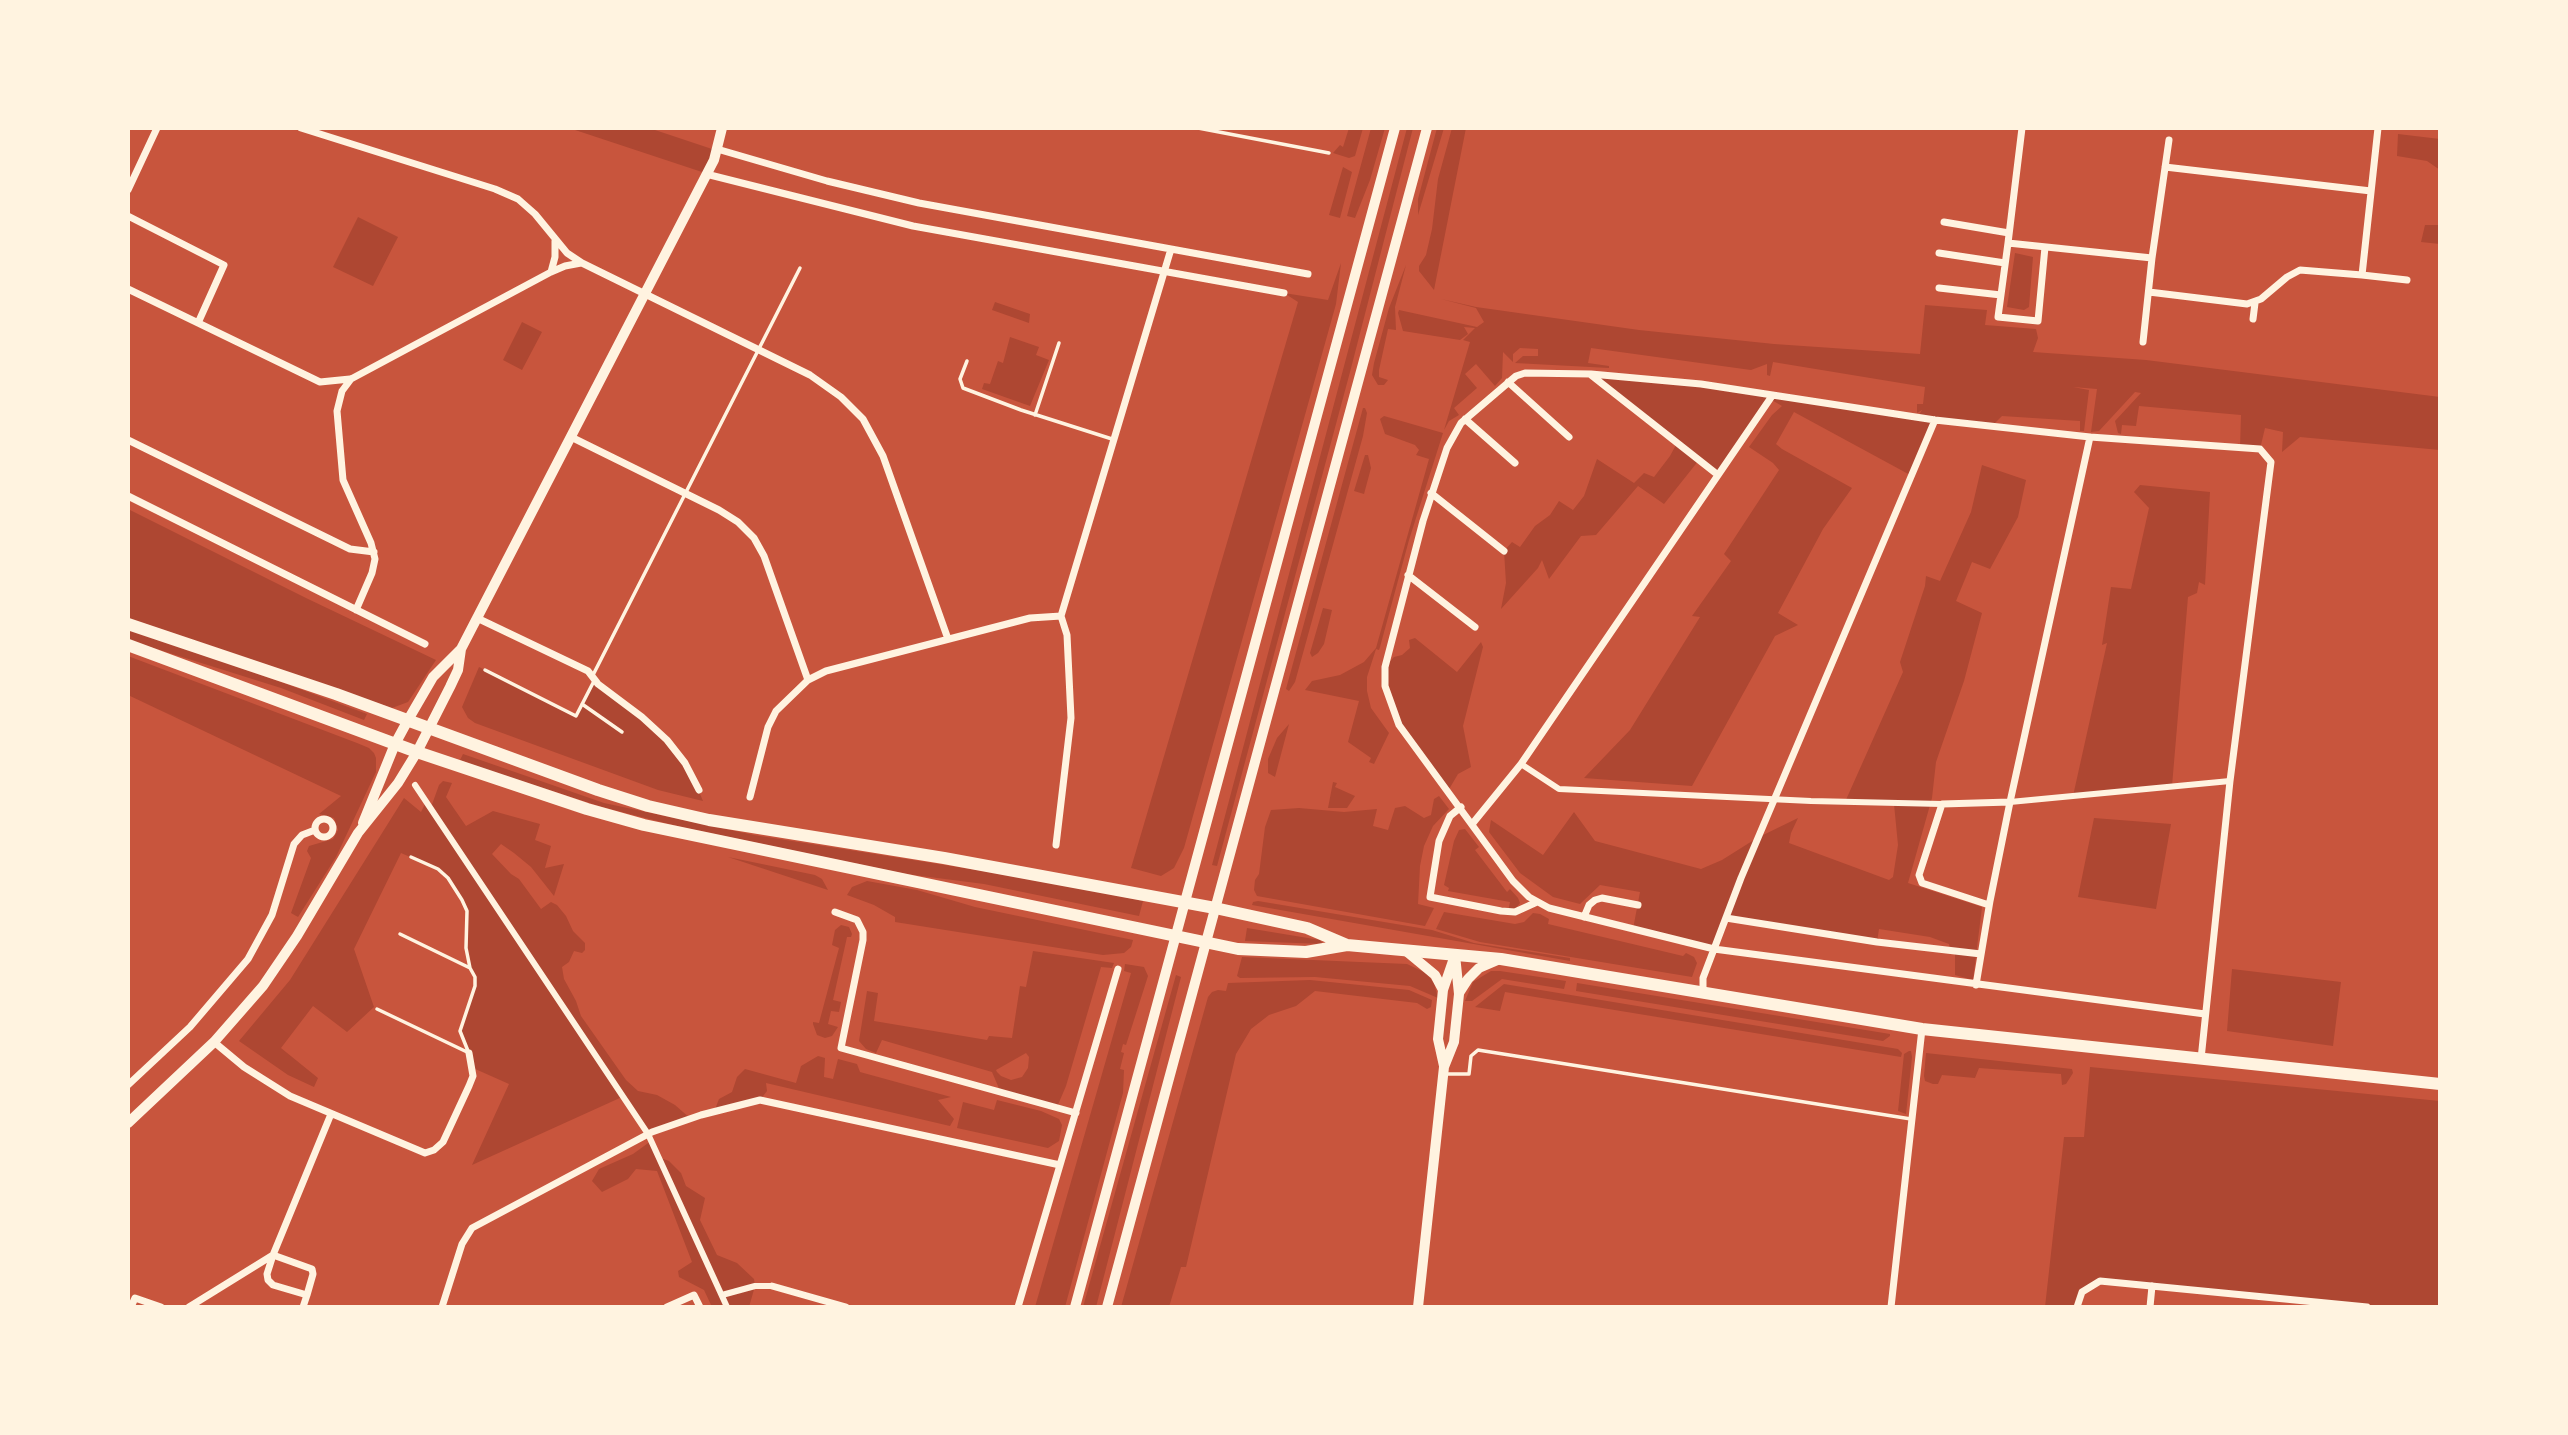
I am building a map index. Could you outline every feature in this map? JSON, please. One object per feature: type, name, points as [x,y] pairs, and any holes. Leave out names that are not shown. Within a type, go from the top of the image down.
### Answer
[{"type":"main road","points":[[1075,1307],[1395,128]]},
{"type":"main road","points":[[1107,1307],[1427,128]]},
{"type":"main road","points":[[128,624],[648,806],[709,820],[944,858],[1215,908],[1307,928],[1347,945]]},
{"type":"main road","points":[[128,645],[417,752],[587,809],[679,834],[1238,949],[1306,952],[1347,945],[1501,959],[1922,1029],[2440,1084]]},
{"type":"street","points":[[128,190],[157,128]]},
{"type":"street","points":[[301,128],[495,189],[517,199],[534,214],[566,253],[582,263],[819,381],[841,397],[863,419],[883,456],[948,639]]},
{"type":"street","points":[[128,1123],[215,1042],[263,986],[297,936],[358,833],[398,783],[417,752],[457,670],[461,649],[706,174],[717,149],[722,128]]},
{"type":"street","points":[[2022,128],[1998,317],[2038,320],[2045,247]]},
{"type":"street","points":[[2362,275],[2378,128]]},
{"type":"street","points":[[2143,342],[2169,140]]},
{"type":"street","points":[[717,149],[827,181],[919,203],[1308,274]]},
{"type":"street","points":[[2165,167],[2371,191]]},
{"type":"street","points":[[706,174],[913,226],[1284,293]]},
{"type":"street","points":[[128,216],[224,265],[198,323]]},
{"type":"street","points":[[1944,222],[2009,233]]},
{"type":"street","points":[[551,272],[555,241]]},
{"type":"street","points":[[2008,243],[2152,258]]},
{"type":"street","points":[[1056,845],[1071,719],[1067,635],[1060,616],[1171,249]]},
{"type":"street","points":[[1939,253],[2005,262]]},
{"type":"street","points":[[128,289],[320,382],[351,379],[551,272],[582,263]]},
{"type":"street","points":[[2253,319],[2255,303],[2300,270],[2407,280]]},
{"type":"street","points":[[1939,288],[2001,295]]},
{"type":"street","points":[[2149,292],[2255,303]]},
{"type":"street","points":[[2201,1060],[2230,781],[2270,462],[2260,449],[2090,437],[1935,420],[1701,384],[1591,374],[1525,373],[1508,382],[1465,419],[1447,448],[1432,494],[1385,667],[1385,686],[1399,725],[1513,881],[1537,902],[1549,908],[1714,949],[2205,1014]]},
{"type":"street","points":[[1591,374],[1718,475]]},
{"type":"street","points":[[351,379],[342,391],[337,411],[343,480],[374,552],[372,573],[356,610]]},
{"type":"street","points":[[1508,382],[1570,437]]},
{"type":"street","points":[[1473,823],[1521,764],[1772,396]]},
{"type":"street","points":[[1465,419],[1515,463]]},
{"type":"street","points":[[1703,993],[1703,978],[1741,877],[1935,420]]},
{"type":"street","points":[[570,437],[687,493],[738,522],[754,538],[764,556],[808,680]]},
{"type":"street","points":[[1976,985],[2010,802],[2090,437]]},
{"type":"street","points":[[128,440],[350,549],[374,552]]},
{"type":"street","points":[[1432,494],[1504,551]]},
{"type":"street","points":[[128,496],[425,644]]},
{"type":"street","points":[[1408,575],[1475,627]]},
{"type":"street","points":[[750,797],[768,727],[776,711],[808,680],[826,671],[1030,618],[1060,616]]},
{"type":"street","points":[[477,618],[583,668],[667,740],[685,763],[699,790]]},
{"type":"street","points":[[358,833],[395,744],[408,720],[433,677],[461,649]]},
{"type":"street","points":[[1521,764],[1559,789],[1942,804],[2010,802],[2230,781]]},
{"type":"street","points":[[415,785],[648,1135],[727,1307]]},
{"type":"street","points":[[1942,804],[1919,879],[1922,883],[1989,905]]},
{"type":"street","points":[[1461,807],[1450,816],[1438,841],[1430,897],[1515,912],[1537,902]]},
{"type":"street","points":[[128,1085],[190,1027],[248,959],[272,915],[295,842],[304,834],[315,830]]},
{"type":"street","points":[[1584,917],[1589,905],[1602,898],[1638,905]]},
{"type":"street","points":[[835,912],[857,920],[863,932],[841,1048],[1076,1113]]},
{"type":"street","points":[[1726,918],[1877,942],[1981,954]]},
{"type":"street","points":[[1406,950],[1429,969],[1443,990]]},
{"type":"street","points":[[1418,1307],[1443,1070],[1438,1039],[1443,990],[1454,954]]},
{"type":"street","points":[[1443,1070],[1454,1042],[1459,993],[1454,954]]},
{"type":"street","points":[[1459,993],[1479,968],[1501,959]]},
{"type":"street","points":[[1017,1307],[1118,969]]},
{"type":"street","points":[[1891,1307],[1922,1029]]},
{"type":"street","points":[[215,1042],[265,1082],[331,1114],[425,1153],[434,1150],[443,1142],[473,1076],[469,1053]]},
{"type":"street","points":[[442,1307],[462,1244],[472,1228],[648,1135],[701,1115],[760,1100],[1060,1165]]},
{"type":"street","points":[[307,1295],[274,1285],[268,1280],[267,1274],[331,1114]]},
{"type":"street","points":[[273,1255],[312,1269],[313,1275],[303,1307]]},
{"type":"street","points":[[189,1307],[273,1255]]},
{"type":"street","points":[[2077,1307],[2082,1292],[2100,1281],[2282,1304],[2367,1307]]},
{"type":"street","points":[[722,1295],[755,1286],[772,1286],[846,1307]]},
{"type":"street","points":[[2150,1307],[2152,1286]]},
{"type":"street","points":[[667,1307],[694,1295],[700,1307]]},
{"type":"street","points":[[131,1307],[135,1298],[161,1307]]},
{"type":"lane","points":[[1198,128],[1329,153]]},
{"type":"lane","points":[[485,670],[576,716],[800,268]]},
{"type":"lane","points":[[1035,415],[1059,343]]},
{"type":"lane","points":[[967,361],[960,379],[963,388],[1035,415],[1114,439]]},
{"type":"lane","points":[[582,704],[622,732]]},
{"type":"lane","points":[[411,857],[438,869],[448,878],[467,911],[466,948],[475,986],[460,1031],[469,1053]]},
{"type":"lane","points":[[400,934],[470,968]]},
{"type":"lane","points":[[377,1009],[469,1053]]},
{"type":"lane","points":[[1443,1070],[1469,1074],[1471,1056],[1478,1050],[1911,1119]]},
{"type":"shaded area","points":[[569,128],[649,128],[715,150],[705,173]]},
{"type":"shaded area","points":[[1349,128],[1363,128],[1355,156],[1349,158],[1333,153],[1340,145],[1343,147]]},
{"type":"shaded area","points":[[1371,128],[1385,128],[1370,180],[1355,218],[1347,216]]},
{"type":"shaded area","points":[[1407,128],[1413,128],[1350,372],[1217,866],[1212,865]]},
{"type":"shaded area","points":[[1437,128],[1444,128],[1418,215],[1418,199]]},
{"type":"shaded area","points":[[1452,128],[1466,128],[1434,290],[1419,271],[1419,266],[1426,255],[1438,179]]},
{"type":"shaded area","points":[[2398,134],[2440,139],[2440,170],[2427,161],[2397,156]]},
{"type":"shaded area","points":[[1343,167],[1352,172],[1340,218],[1329,215]]},
{"type":"shaded area","points":[[2440,184],[2440,244],[2421,242],[2425,225],[2438,225]]},
{"type":"shaded area","points":[[358,217],[398,237],[373,286],[333,267]]},
{"type":"shaded area","points":[[2015,253],[2033,257],[2029,307],[2024,310],[2007,307]]},
{"type":"shaded area","points":[[1341,263],[1336,304],[1184,848],[1174,868],[1161,876],[1131,868],[1298,302],[1284,293],[1328,300]]},
{"type":"shaded area","points":[[1406,265],[1395,307],[1396,330],[1388,329],[1379,370],[1379,377],[1388,380],[1384,385],[1378,385],[1372,375],[1374,363],[1389,308]]},
{"type":"shaded area","points":[[1441,299],[1476,307],[1639,330],[1774,344],[1920,354],[1925,305],[1987,310],[1985,325],[2036,329],[2038,338],[2033,352],[2146,360],[2440,397],[2440,450],[2300,437],[2282,452],[2283,432],[2265,428],[2260,449],[2240,448],[2241,415],[2139,406],[2136,426],[2122,425],[2121,434],[2118,433],[2115,421],[2141,393],[2135,392],[2099,431],[2091,432],[2097,389],[2073,387],[2089,390],[2084,431],[2080,431],[2080,421],[2002,416],[1994,424],[1935,420],[1912,476],[1794,412],[1776,444],[1852,488],[1823,529],[1778,613],[1798,625],[1775,636],[1692,786],[1584,778],[1630,730],[1700,617],[1692,616],[1731,561],[1724,554],[1779,470],[1749,447],[1772,415],[1782,406],[1770,399],[1718,475],[1699,460],[1664,504],[1638,486],[1596,535],[1581,536],[1549,579],[1542,560],[1501,609],[1506,583],[1504,551],[1512,542],[1520,547],[1535,526],[1550,515],[1559,501],[1573,510],[1584,496],[1597,459],[1634,483],[1644,473],[1654,477],[1677,443],[1591,374],[1701,384],[1917,418],[1922,410],[1917,413],[1917,404],[1923,404],[1925,387],[1773,362],[1770,376],[1767,375],[1767,364],[1751,370],[1591,348],[1588,363],[1609,368],[1515,363],[1523,356],[1538,356],[1538,349],[1520,348],[1513,354],[1513,362],[1503,352],[1502,378],[1495,386],[1476,364],[1465,374],[1477,388],[1454,408],[1459,415],[1449,421],[1444,430],[1470,342],[1463,340],[1475,328],[1464,327],[1468,334],[1460,340],[1403,331],[1398,313],[1399,310],[1477,327],[1484,322],[1476,308]]},
{"type":"shaded area","points":[[995,302],[1030,314],[1029,323],[992,310]]},
{"type":"shaded area","points":[[522,322],[542,332],[522,370],[503,360]]},
{"type":"shaded area","points":[[1010,337],[1039,347],[1036,355],[1049,360],[1030,406],[982,389],[984,383],[990,384],[998,361],[1003,363]]},
{"type":"shaded area","points":[[1363,408],[1367,413],[1363,436],[1295,682],[1289,691],[1286,689]]},
{"type":"shaded area","points":[[1384,416],[1443,433],[1409,540],[1380,647],[1379,650],[1376,649],[1367,677],[1371,708],[1389,733],[1374,764],[1369,762],[1371,758],[1348,742],[1359,701],[1305,690],[1312,681],[1340,675],[1364,662],[1376,648],[1429,459],[1416,455],[1419,450],[1415,445],[1385,434],[1380,419]]},
{"type":"shaded area","points":[[1365,455],[1368,455],[1371,468],[1364,494],[1354,491]]},
{"type":"shaded area","points":[[1982,465],[2026,480],[2018,517],[1990,569],[1972,562],[1956,601],[1982,613],[1964,681],[1936,762],[1932,798],[1908,883],[1982,907],[1973,980],[1955,975],[1955,951],[1950,950],[1949,944],[1930,937],[1879,929],[1877,942],[1726,918],[1714,949],[1633,929],[1640,892],[1600,885],[1580,904],[1553,897],[1520,873],[1489,832],[1491,820],[1543,855],[1574,812],[1595,841],[1701,869],[1798,818],[1789,843],[1889,880],[1893,877],[1898,845],[1894,804],[1845,802],[1903,672],[1900,662],[1926,576],[1940,581],[1971,512]]},
{"type":"shaded area","points":[[2140,485],[2210,492],[2205,585],[2199,582],[2197,593],[2188,597],[2172,786],[2073,796],[2107,643],[2102,645],[2111,587],[2131,589],[2149,508],[2134,492]]},
{"type":"shaded area","points":[[128,509],[436,660],[408,702],[392,708],[128,618]]},
{"type":"shaded area","points":[[1323,608],[1332,610],[1324,644],[1312,657],[1310,653]]},
{"type":"shaded area","points":[[128,629],[367,714],[364,720],[281,688],[128,640]]},
{"type":"shaded area","points":[[1415,638],[1457,672],[1481,642],[1483,647],[1463,726],[1471,767],[1458,774],[1448,791],[1399,725],[1389,702],[1385,667],[1394,657],[1402,655],[1410,648],[1409,640]]},
{"type":"shaded area","points":[[128,656],[357,743],[374,753],[376,772],[336,857],[298,917],[291,913],[311,858],[307,851],[309,846],[333,839],[338,830],[334,818],[319,814],[341,796],[128,695]]},
{"type":"shaded area","points":[[479,667],[576,716],[594,680],[656,729],[692,775],[703,801],[658,790],[475,723],[468,718],[462,707]]},
{"type":"shaded area","points":[[1289,724],[1275,777],[1268,773],[1268,759],[1277,738]]},
{"type":"shaded area","points":[[463,754],[604,803],[754,835],[1040,880],[1143,901],[1139,916],[984,884],[906,874],[681,827],[602,807],[478,767],[460,760]]},
{"type":"shaded area","points":[[443,781],[452,783],[446,797],[466,826],[493,811],[540,824],[535,840],[551,846],[545,868],[564,864],[554,896],[531,867],[501,844],[492,854],[519,879],[541,909],[551,902],[557,905],[573,931],[585,943],[585,950],[582,953],[574,951],[569,962],[562,967],[564,979],[581,1016],[626,1080],[638,1091],[657,1095],[675,1105],[691,1119],[648,1134],[622,1097],[472,1165],[509,1084],[473,1068],[462,1036],[462,1021],[473,995],[475,977],[470,968],[466,948],[467,911],[456,889],[438,869],[401,853],[354,949],[374,1007],[347,1032],[313,1006],[281,1048],[318,1078],[314,1087],[288,1075],[239,1041],[290,980],[404,798],[421,812],[425,804],[430,810]]},
{"type":"shaded area","points":[[1333,782],[1337,783],[1335,787],[1355,796],[1347,808],[1328,808]]},
{"type":"shaded area","points":[[1439,796],[1449,809],[1433,826],[1424,846],[1420,866],[1418,904],[1434,908],[1425,926],[1257,896],[1254,890],[1255,880],[1259,874],[1265,827],[1271,810],[1299,808],[1344,812],[1377,809],[1373,826],[1388,830],[1395,808],[1405,806],[1424,818],[1431,815],[1434,799]]},
{"type":"shaded area","points":[[2094,818],[2171,824],[2156,909],[2078,897]]},
{"type":"shaded area","points":[[1465,829],[1479,847],[1475,850],[1507,892],[1510,889],[1518,898],[1520,903],[1516,908],[1508,912],[1510,902],[1448,891],[1449,888],[1444,885],[1454,841],[1459,830]]},
{"type":"shaded area","points":[[728,857],[815,875],[822,879],[828,890]]},
{"type":"shaded area","points":[[867,881],[1133,940],[1131,947],[1124,953],[1103,955],[895,922],[895,917],[874,905],[847,895],[852,887]]},
{"type":"shaded area","points":[[1258,901],[1432,930],[1474,943],[1570,958],[1570,961],[1252,905]]},
{"type":"shaded area","points":[[1444,912],[1515,924],[1524,922],[1533,913],[1540,914],[1549,919],[1548,924],[1683,956],[1686,953],[1694,957],[1697,963],[1692,977],[1480,942],[1436,929]]},
{"type":"shaded area","points":[[841,925],[849,927],[852,934],[847,937],[833,1000],[841,1002],[839,1012],[831,1011],[828,1024],[838,1027],[832,1036],[825,1038],[817,1035],[813,1022],[819,1023],[839,948],[832,945],[835,930]]},
{"type":"shaded area","points":[[1247,928],[1320,940],[1323,944],[1245,941]]},
{"type":"shaded area","points":[[1033,951],[1114,963],[1112,968],[1101,967],[1066,1086],[1057,1107],[1001,1093],[992,1072],[882,1040],[876,1053],[866,1049],[859,1041],[867,991],[878,993],[874,1021],[987,1040],[989,1036],[1012,1038],[1020,986],[1026,987]],"holes":[[[1026,1053],[1029,1057],[1028,1068],[1022,1077],[1011,1080],[1001,1076],[996,1070]]]},
{"type":"shaded area","points":[[1242,957],[1407,964],[1426,973],[1434,983],[1438,998],[1410,986],[1315,977],[1240,978],[1237,976]]},
{"type":"shaded area","points":[[1125,964],[1144,967],[1148,976],[1126,1045],[1123,1044],[1121,1052],[1124,1053],[1120,1069],[1124,1070],[1123,1093],[1065,1307],[1035,1307],[1131,973],[1124,971]]},
{"type":"shaded area","points":[[2232,969],[2341,982],[2333,1046],[2227,1031]]},
{"type":"shaded area","points":[[1491,971],[1566,981],[1564,989],[1502,979],[1472,1001],[1465,1001],[1473,982]]},
{"type":"shaded area","points":[[1176,975],[1181,977],[1096,1307],[1083,1307]]},
{"type":"shaded area","points":[[1310,980],[1409,990],[1432,1000],[1431,1007],[1427,1009],[1417,1003],[1315,991],[1296,1006],[1269,1015],[1251,1029],[1236,1054],[1186,1267],[1181,1267],[1169,1307],[1121,1307],[1208,997],[1218,990],[1226,991],[1228,983]]},
{"type":"shaded area","points":[[1577,983],[1890,1036],[1883,1041],[1576,991]]},
{"type":"shaded area","points":[[1504,984],[1898,1049],[1902,1053],[1901,1057],[1505,992],[1500,1011],[1475,1007]]},
{"type":"shaded area","points":[[1909,1051],[1912,1057],[1906,1114],[1898,1111],[1904,1054]]},
{"type":"shaded area","points":[[1926,1053],[2072,1069],[2073,1073],[2066,1084],[2062,1085],[2061,1074],[1979,1068],[1975,1078],[1942,1075],[1938,1084],[1933,1084],[1925,1081]]},
{"type":"shaded area","points":[[818,1056],[825,1058],[824,1077],[833,1079],[838,1059],[857,1064],[860,1072],[951,1097],[938,1100],[954,1119],[950,1126],[766,1083],[767,1091],[760,1100],[714,1112],[719,1099],[732,1092],[737,1077],[745,1069],[796,1083],[801,1066]]},
{"type":"shaded area","points":[[2090,1067],[2440,1101],[2440,1307],[2367,1307],[2100,1281],[2082,1292],[2077,1307],[2045,1307],[2064,1137],[2084,1137]]},
{"type":"shaded area","points":[[997,1100],[1041,1111],[1059,1119],[1062,1125],[1059,1141],[1048,1148],[957,1128],[963,1102],[994,1110]]},
{"type":"shaded area","points":[[651,1141],[658,1157],[669,1161],[681,1173],[686,1186],[705,1198],[700,1220],[717,1255],[737,1263],[754,1279],[755,1286],[749,1307],[712,1307],[704,1290],[679,1277],[678,1271],[692,1262],[657,1171],[636,1169],[628,1179],[602,1192],[592,1181],[599,1169],[633,1154]]}]
